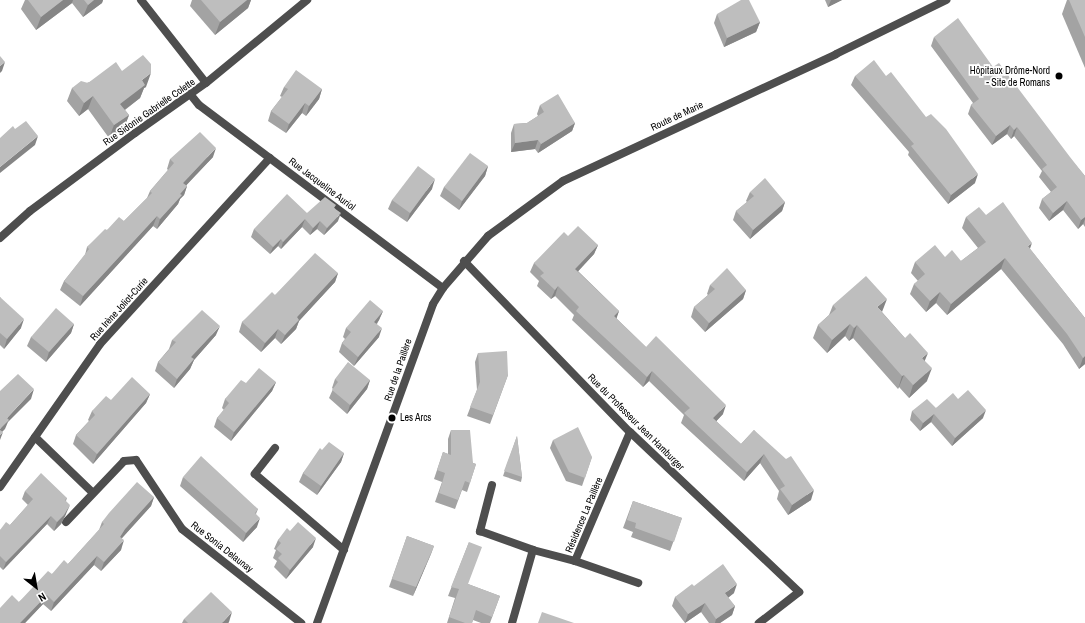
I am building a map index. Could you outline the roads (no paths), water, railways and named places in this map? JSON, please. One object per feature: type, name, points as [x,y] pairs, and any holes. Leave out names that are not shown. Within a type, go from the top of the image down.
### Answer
[{"type":"street","points":[[141,0],[206,83]]},
{"type":"street","name":"Rue Sidonie Gabrielle Colette","points":[[0,238],[90,166],[206,83],[307,0]]},
{"type":"street","name":"Route de Marie","points":[[442,288],[464,261],[488,236],[563,181],[836,54],[946,0]]},
{"type":"street","name":"Rue Jacqueline Auriol","points":[[190,94],[199,105],[442,288]]},
{"type":"street","name":"Rue Irène Joliot-Curie","points":[[0,487],[100,344],[270,158]]},
{"type":"street","name":"Rue du Professeur Jean Hamburger","points":[[464,261],[630,432],[799,592],[760,623]]},
{"type":"street","name":"Rue de la Paillère","points":[[317,623],[423,328],[442,288]]},
{"type":"street","name":"Résidence La Paillère","points":[[492,485],[480,531],[533,550],[575,561],[630,432]]},
{"type":"street","points":[[35,437],[92,492]]},
{"type":"street","points":[[274,448],[255,474],[344,550]]},
{"type":"street","name":"Rue Sonia Delaunay","points":[[66,522],[92,492],[124,461],[136,460],[182,529],[302,623]]},
{"type":"street","points":[[512,623],[533,550]]},
{"type":"street","points":[[575,561],[638,583]]},
{"type":"place","name":"Hôpitaux Drôme-Nord - Site de Romans","points":[[1059,76]]},
{"type":"place","name":"Les Arcs","points":[[392,418]]}]
